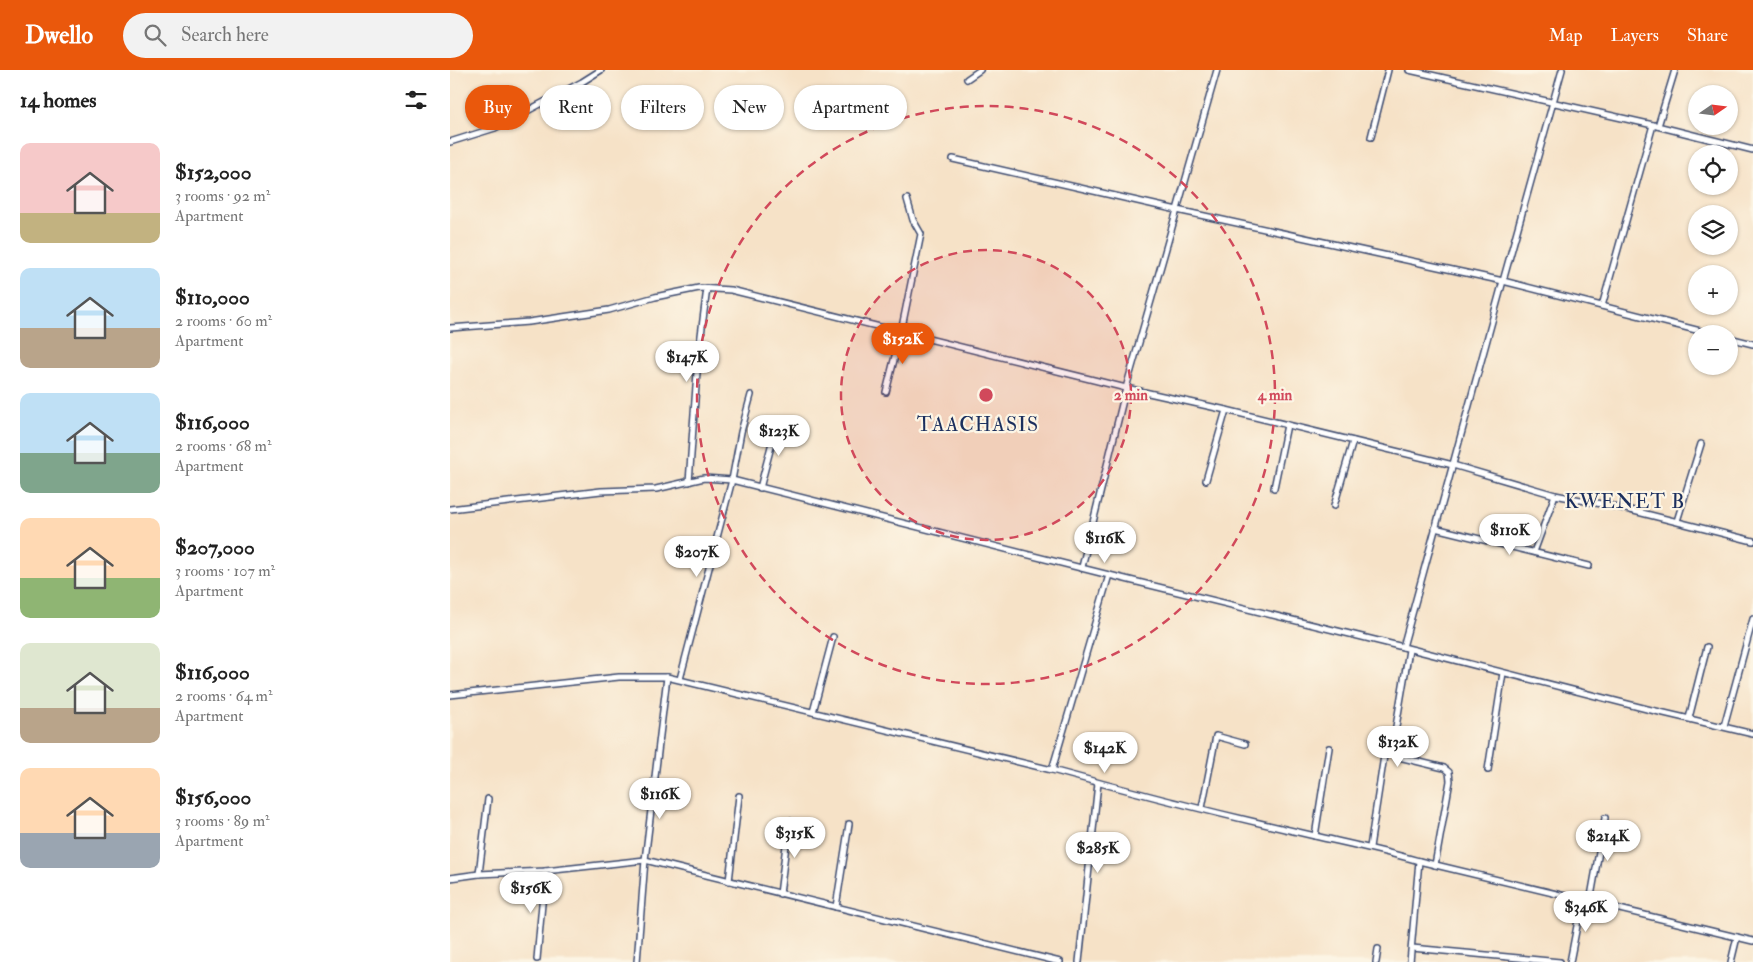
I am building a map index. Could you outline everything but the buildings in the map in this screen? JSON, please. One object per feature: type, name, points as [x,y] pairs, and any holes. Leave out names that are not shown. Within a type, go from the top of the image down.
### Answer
[{"type":"street","points":[[450,142],[494,128],[601,70]]},
{"type":"street","points":[[967,79],[980,70]]},
{"type":"street","points":[[1082,567],[1126,388],[1217,70]]},
{"type":"street","points":[[1371,136],[1388,70]]},
{"type":"street","points":[[1409,70],[1554,102],[1753,150]]},
{"type":"street","points":[[1404,647],[1562,70]]},
{"type":"street","points":[[1602,306],[1656,126],[1675,70]]},
{"type":"street","points":[[953,158],[1177,210],[1503,281],[1688,328]]},
{"type":"street","points":[[886,392],[901,332],[920,234],[913,220],[907,199]]},
{"type":"street","points":[[689,482],[698,358],[707,288]]},
{"type":"street","points":[[450,328],[529,322],[609,310],[655,297],[707,288],[746,292],[1126,388],[1226,410],[1453,465],[1555,495],[1622,508],[1753,540]]},
{"type":"street","points":[[1738,340],[1753,344]]},
{"type":"street","points":[[680,680],[732,480],[741,432],[751,395]]},
{"type":"street","points":[[1206,480],[1226,410]]},
{"type":"street","points":[[760,488],[778,420]]},
{"type":"street","points":[[1274,488],[1287,425]]},
{"type":"street","points":[[1334,506],[1353,441]]},
{"type":"street","points":[[1677,521],[1701,444]]},
{"type":"street","points":[[450,509],[601,491],[656,489],[704,478],[732,480],[1753,734]]},
{"type":"street","points":[[1534,552],[1555,495]]},
{"type":"street","points":[[1436,528],[1589,566]]},
{"type":"street","points":[[1052,770],[1109,575]]},
{"type":"street","points":[[1724,726],[1753,620]]},
{"type":"street","points":[[813,712],[833,637]]},
{"type":"street","points":[[1689,718],[1707,647]]},
{"type":"street","points":[[1410,650],[1392,750],[1395,756],[1444,768],[1449,772],[1450,781],[1436,865]]},
{"type":"street","points":[[1488,770],[1503,673]]},
{"type":"street","points":[[450,695],[619,677],[667,677],[1753,941]]},
{"type":"street","points":[[637,962],[645,860],[667,677]]},
{"type":"street","points":[[1202,808],[1216,736],[1245,744]]},
{"type":"street","points":[[1315,836],[1329,748]]},
{"type":"street","points":[[1370,847],[1384,756],[1392,750]]},
{"type":"street","points":[[1079,962],[1098,783]]},
{"type":"street","points":[[729,881],[739,796]]},
{"type":"street","points":[[479,874],[488,799]]},
{"type":"street","points":[[1590,902],[1605,818]]},
{"type":"street","points":[[780,894],[790,821]]},
{"type":"street","points":[[836,907],[849,824]]},
{"type":"street","points":[[450,878],[479,874],[545,871],[645,860],[1036,959],[1060,962]]},
{"type":"street","points":[[1410,962],[1419,861]]},
{"type":"street","points":[[538,959],[545,871]]},
{"type":"street","points":[[1570,962],[1582,900]]},
{"type":"street","points":[[1731,962],[1737,937]]},
{"type":"street","points":[[1412,948],[1560,962]]},
{"type":"street","points":[[1376,962],[1378,949]]},
{"type":"street","points":[[1484,962],[1485,955]]},
{"type":"district","name":"TAACHASIS","points":[[978,424]]},
{"type":"district","name":"KWENET B","points":[[1625,501]]}]
